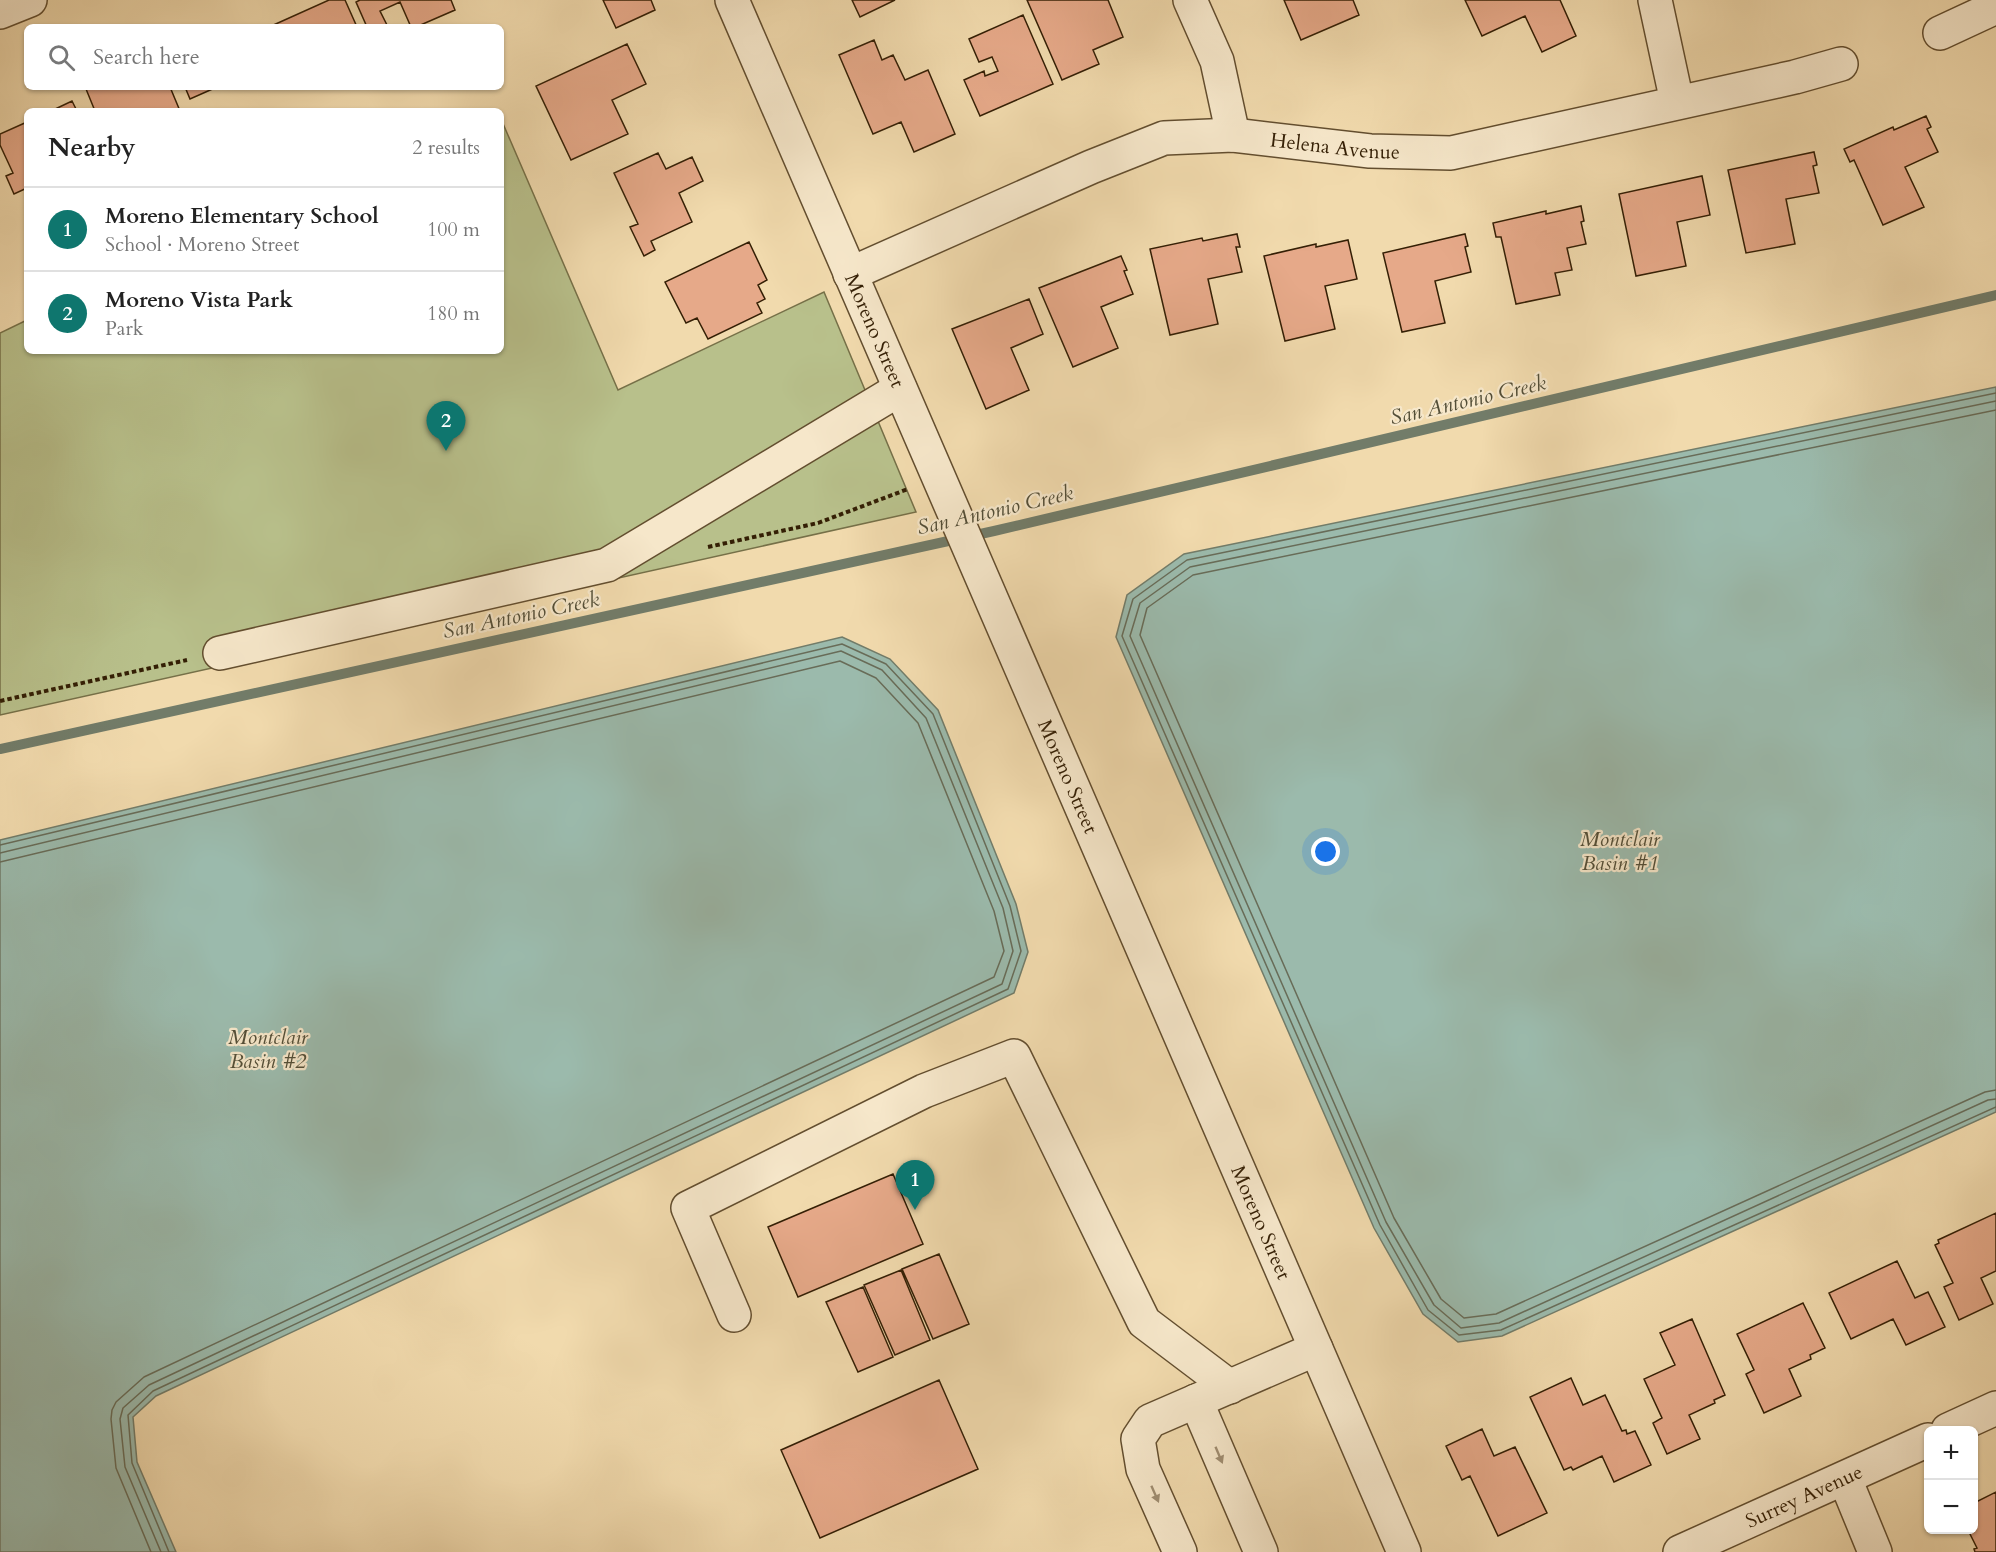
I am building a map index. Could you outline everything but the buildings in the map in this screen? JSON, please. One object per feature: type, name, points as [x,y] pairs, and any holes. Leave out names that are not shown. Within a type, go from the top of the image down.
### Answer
[{"type":"street","points":[[0,12],[30,0]]},
{"type":"street","name":"Moreno Street","points":[[732,0],[1404,1552]]},
{"type":"street","points":[[1190,0],[1216,61],[1233,135]]},
{"type":"street","points":[[1655,0],[1677,102]]},
{"type":"street","points":[[1940,33],[1996,7]]},
{"type":"street","name":"Helena Avenue","points":[[850,274],[1091,167],[1164,138],[1233,135],[1370,150],[1451,153],[1795,77],[1841,64]]},
{"type":"street","points":[[219,653],[607,565],[900,389]]},
{"type":"street","points":[[734,1315],[688,1208],[924,1091],[1014,1056],[1144,1322],[1230,1386]]},
{"type":"street","points":[[1180,1552],[1143,1469],[1138,1439],[1150,1421],[1316,1349]]},
{"type":"street","points":[[1196,1401],[1261,1552]]},
{"type":"street","points":[[1958,1426],[1996,1408]]},
{"type":"street","name":"Surrey Avenue","points":[[1680,1552],[1924,1442]]},
{"type":"street","points":[[1845,1479],[1875,1552]]},
{"type":"path","points":[[698,549],[818,523],[910,488]]},
{"type":"path","points":[[0,701],[219,653]]},
{"type":"green space","points":[[504,126],[618,390],[824,292],[916,512],[0,715],[0,333],[24,321],[24,354],[504,354]]},
{"type":"water","name":"Montclair Basin #1","points":[[1996,387],[1996,1112],[1502,1336],[1458,1342],[1423,1314],[1374,1228],[1116,637],[1127,595],[1184,554]]},
{"type":"water","name":"Montclair Basin #2","points":[[842,637],[890,659],[938,710],[1016,904],[1028,952],[1014,993],[156,1396],[133,1417],[137,1462],[176,1552],[0,1552],[0,840]]},
{"type":"waterway","name":"San Antonio Creek","points":[[0,749],[994,531],[1996,295]]},
{"type":"place","name":"Moreno Vista Park","points":[[446,451]]},
{"type":"place","name":"Moreno Elementary School","points":[[915,1210]]}]
